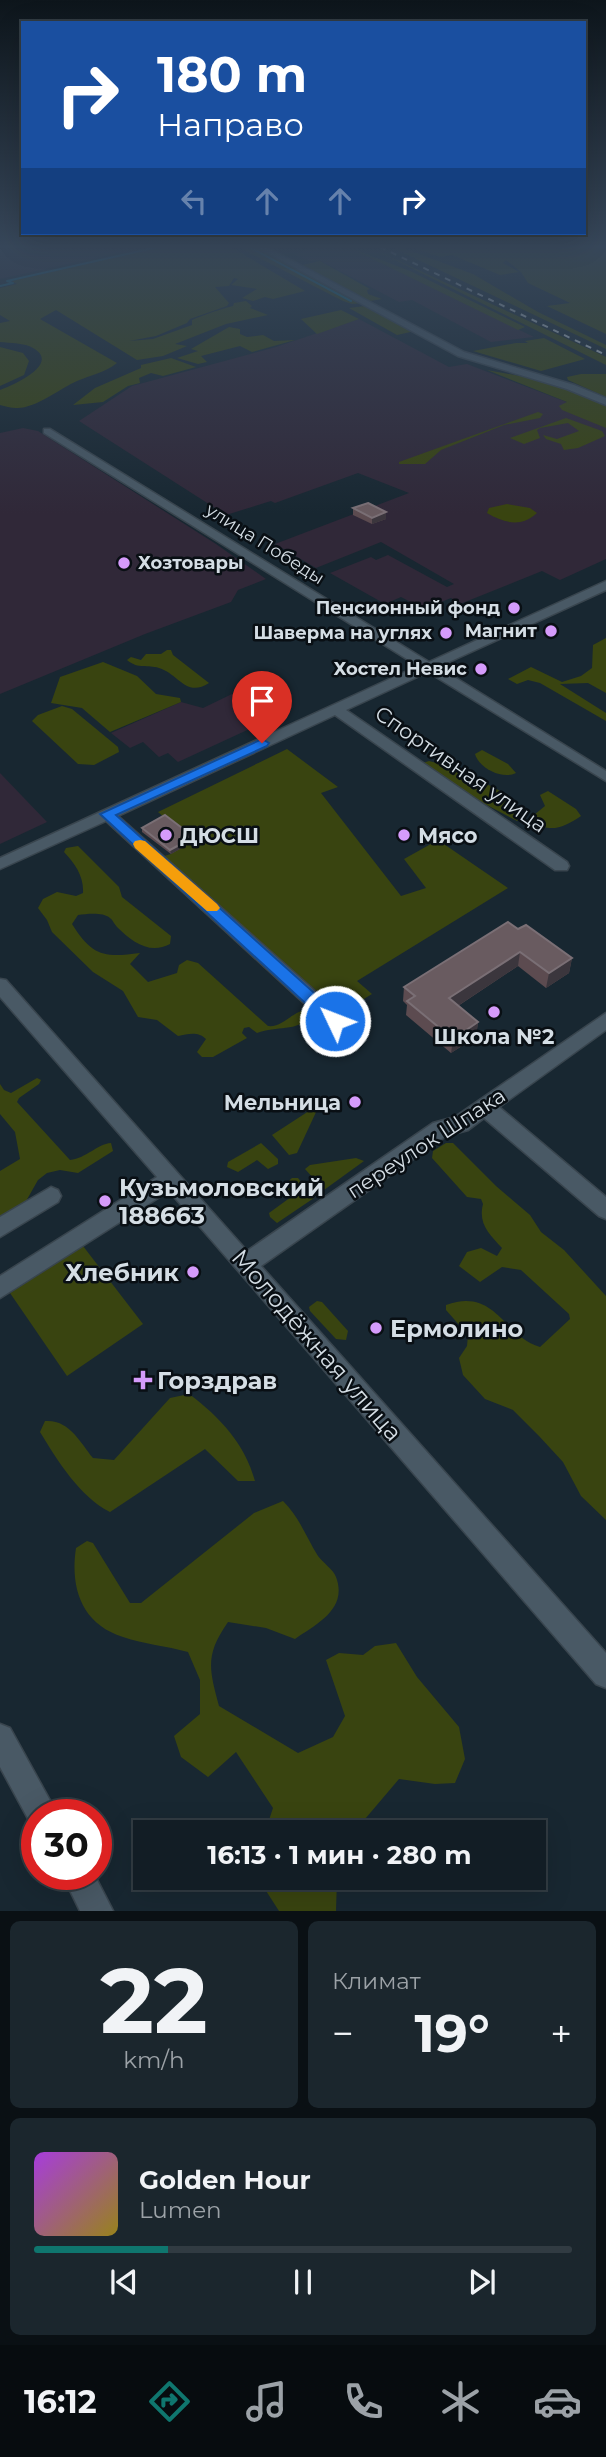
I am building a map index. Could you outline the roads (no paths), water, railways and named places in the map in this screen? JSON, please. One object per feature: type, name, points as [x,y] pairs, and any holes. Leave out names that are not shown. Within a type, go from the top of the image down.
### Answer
[{"type":"street","points":[[428,336],[461,354],[562,382],[606,402]]},
{"type":"street","name":"улица Победы","points":[[47,431],[606,776]]},
{"type":"street","points":[[0,864],[606,584]]},
{"type":"street","name":"Спортивная улица","points":[[335,709],[561,866]]},
{"type":"street","points":[[107,814],[335,1021]]},
{"type":"street","name":"Молодёжная улица","points":[[0,985],[606,1674]]},
{"type":"street","name":"переулок Шпака","points":[[246,1264],[440,1129],[461,1124],[606,1020]]},
{"type":"street","points":[[485,1107],[606,1210]]},
{"type":"street","points":[[0,1288],[171,1179]]},
{"type":"street","points":[[0,1228],[51,1196]]},
{"type":"street","points":[[0,1738],[34,1799]]},
{"type":"street","points":[[86,1890],[97,1911]]},
{"type":"railway","points":[[567,336],[606,355]]},
{"type":"place","name":"Хозтовары","points":[[124,563]]},
{"type":"place","name":"Пенсионный фонд","points":[[514,608]]},
{"type":"place","name":"Магнит","points":[[551,631]]},
{"type":"place","name":"Шаверма на углях","points":[[446,633]]},
{"type":"place","name":"Хостел Невис","points":[[481,669]]},
{"type":"place","name":"ДЮСШ","points":[[166,835]]},
{"type":"place","name":"Мясо","points":[[404,835]]},
{"type":"place","name":"Школа №2","points":[[494,1012]]},
{"type":"place","name":"Мельница","points":[[355,1102]]},
{"type":"place","name":"Кузьмоловский 188663","points":[[105,1201]]},
{"type":"place","name":"Хлебник","points":[[193,1272]]},
{"type":"place","name":"Ермолино","points":[[376,1328]]},
{"type":"place","name":"Горздрав","points":[[143,1380]]}]
